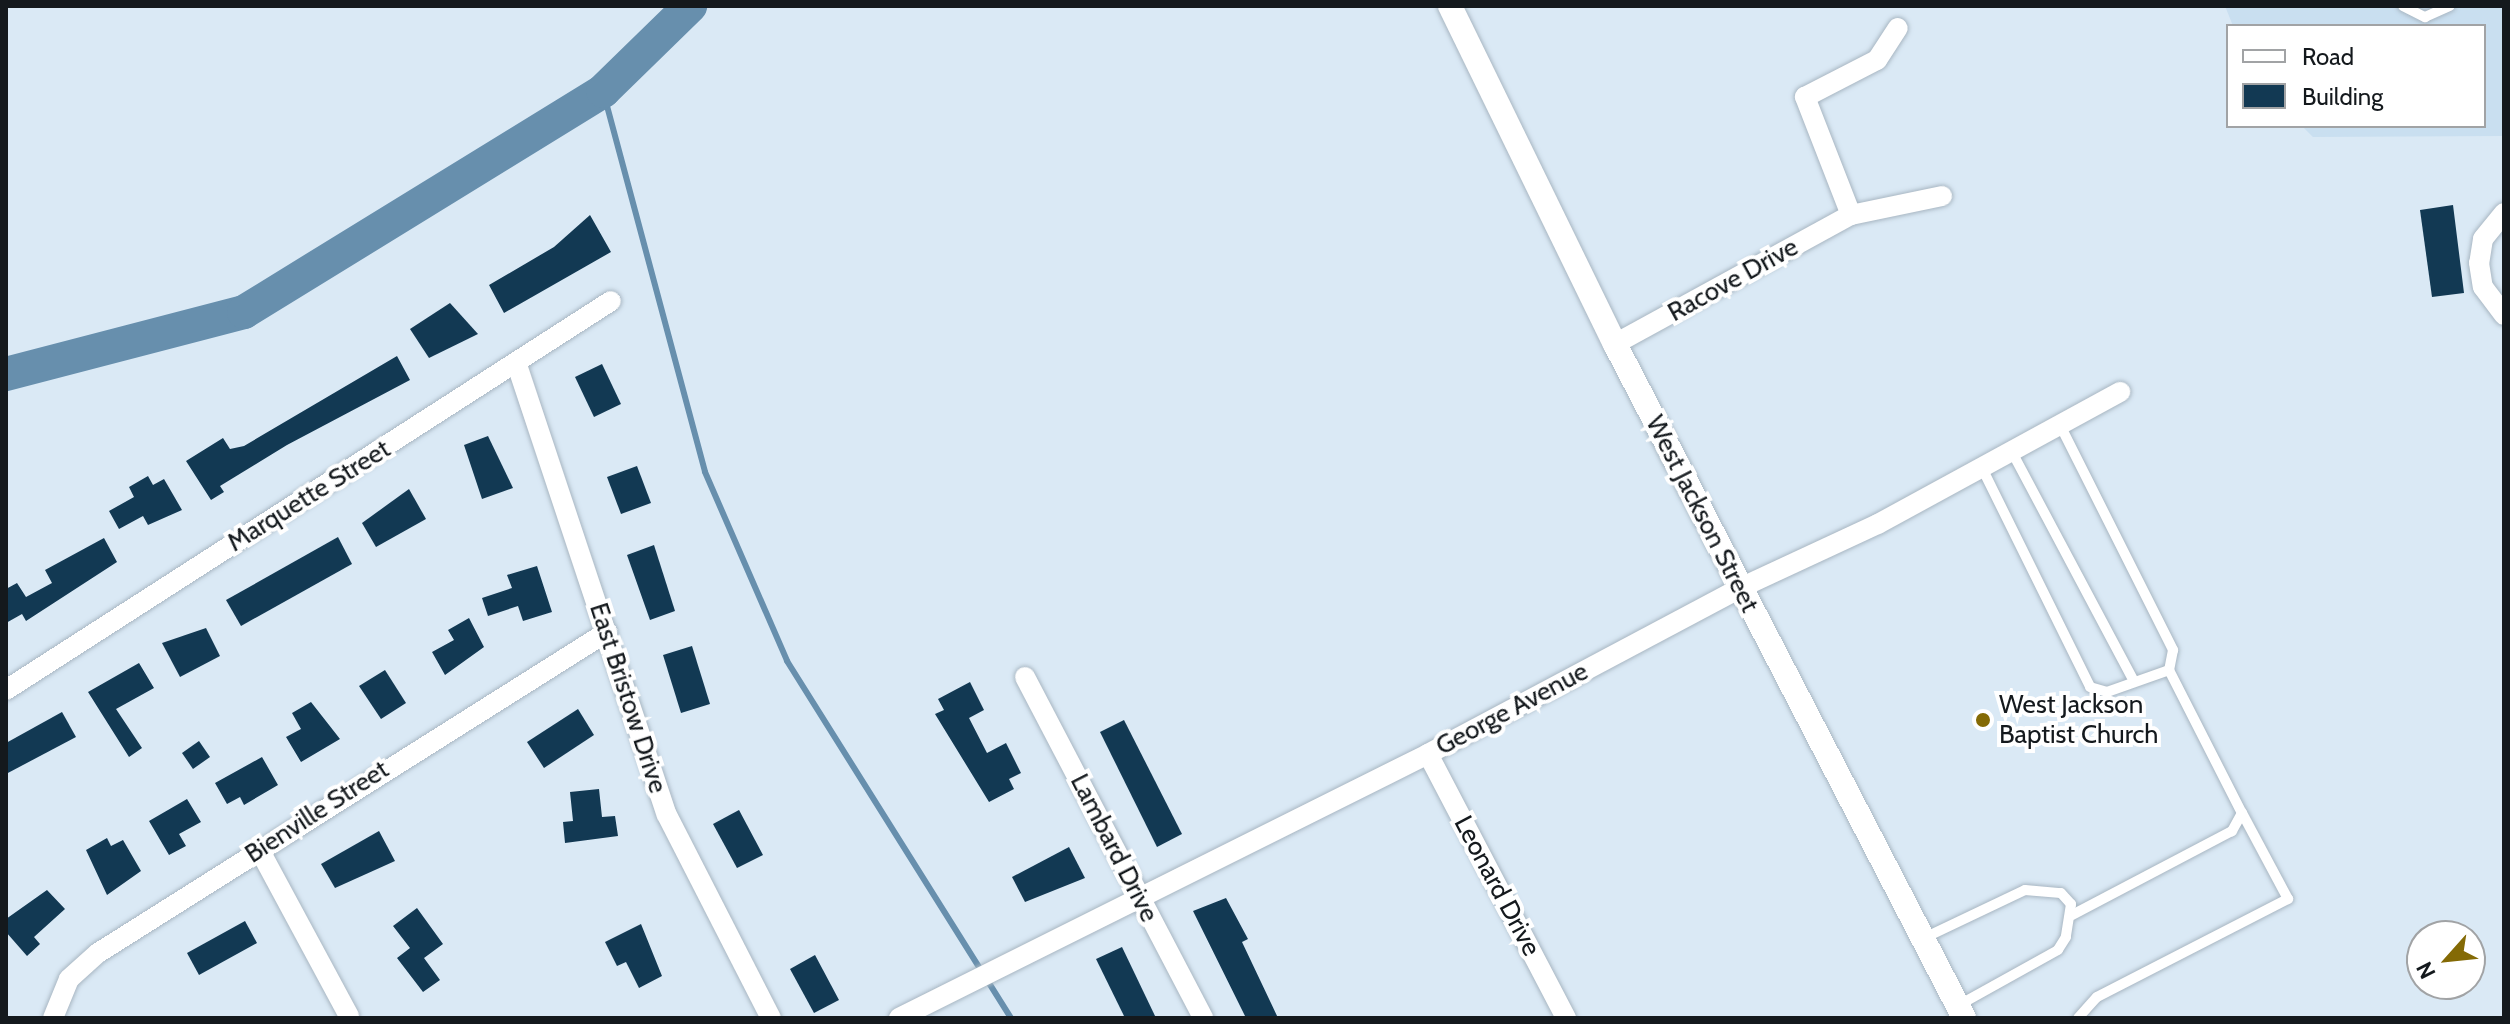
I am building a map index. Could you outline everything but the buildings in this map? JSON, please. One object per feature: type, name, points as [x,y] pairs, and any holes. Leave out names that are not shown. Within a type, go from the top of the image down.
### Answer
[{"type":"street","name":"West Jackson Street","points":[[1450,6],[1615,344],[1961,1012]]},
{"type":"street","points":[[1851,215],[1805,97],[1877,60],[1898,28]]},
{"type":"street","name":"Racove Drive","points":[[1615,344],[1851,215],[1942,196]]},
{"type":"street","points":[[2504,213],[2483,239],[2479,263],[2483,287],[2504,315]]},
{"type":"street","name":"Marquette Street","points":[[6,690],[517,365],[611,301]]},
{"type":"street","name":"East Bristow Drive","points":[[517,365],[674,832],[771,1018]]},
{"type":"street","name":"George Avenue","points":[[899,1018],[1137,894],[1428,754],[1740,588],[1982,468],[2120,392]]},
{"type":"street","name":"Bienville Street","points":[[53,1018],[81,966],[259,849],[607,632]]},
{"type":"street","name":"Lambard Drive","points":[[1025,677],[1203,1018]]},
{"type":"street","name":"Leonard Drive","points":[[1428,754],[1566,1018]]},
{"type":"street","points":[[259,849],[349,1016]]},
{"type":"lane","points":[[2403,6],[2425,17],[2450,6]]},
{"type":"lane","points":[[2060,425],[2173,650],[2169,670],[2288,899],[2097,997],[2078,1018]]},
{"type":"lane","points":[[2012,452],[2134,681]]},
{"type":"lane","points":[[1982,468],[2090,687],[2107,692],[2169,670]]},
{"type":"lane","points":[[1961,1012],[2058,950],[2072,915],[2232,831],[2242,813]]},
{"type":"lane","points":[[1922,939],[2025,890],[2061,893],[2072,915]]},
{"type":"shaded area","points":[[2225,6],[2504,6],[2504,136],[2313,137],[2304,128],[2486,128],[2486,24],[2232,24]]},
{"type":"waterway","points":[[6,374],[244,312],[603,91],[690,6]]},
{"type":"waterway","points":[[603,91],[705,472],[787,661],[1011,1018]]},
{"type":"place","name":"West Jackson Baptist Church","points":[[1983,720]]}]
